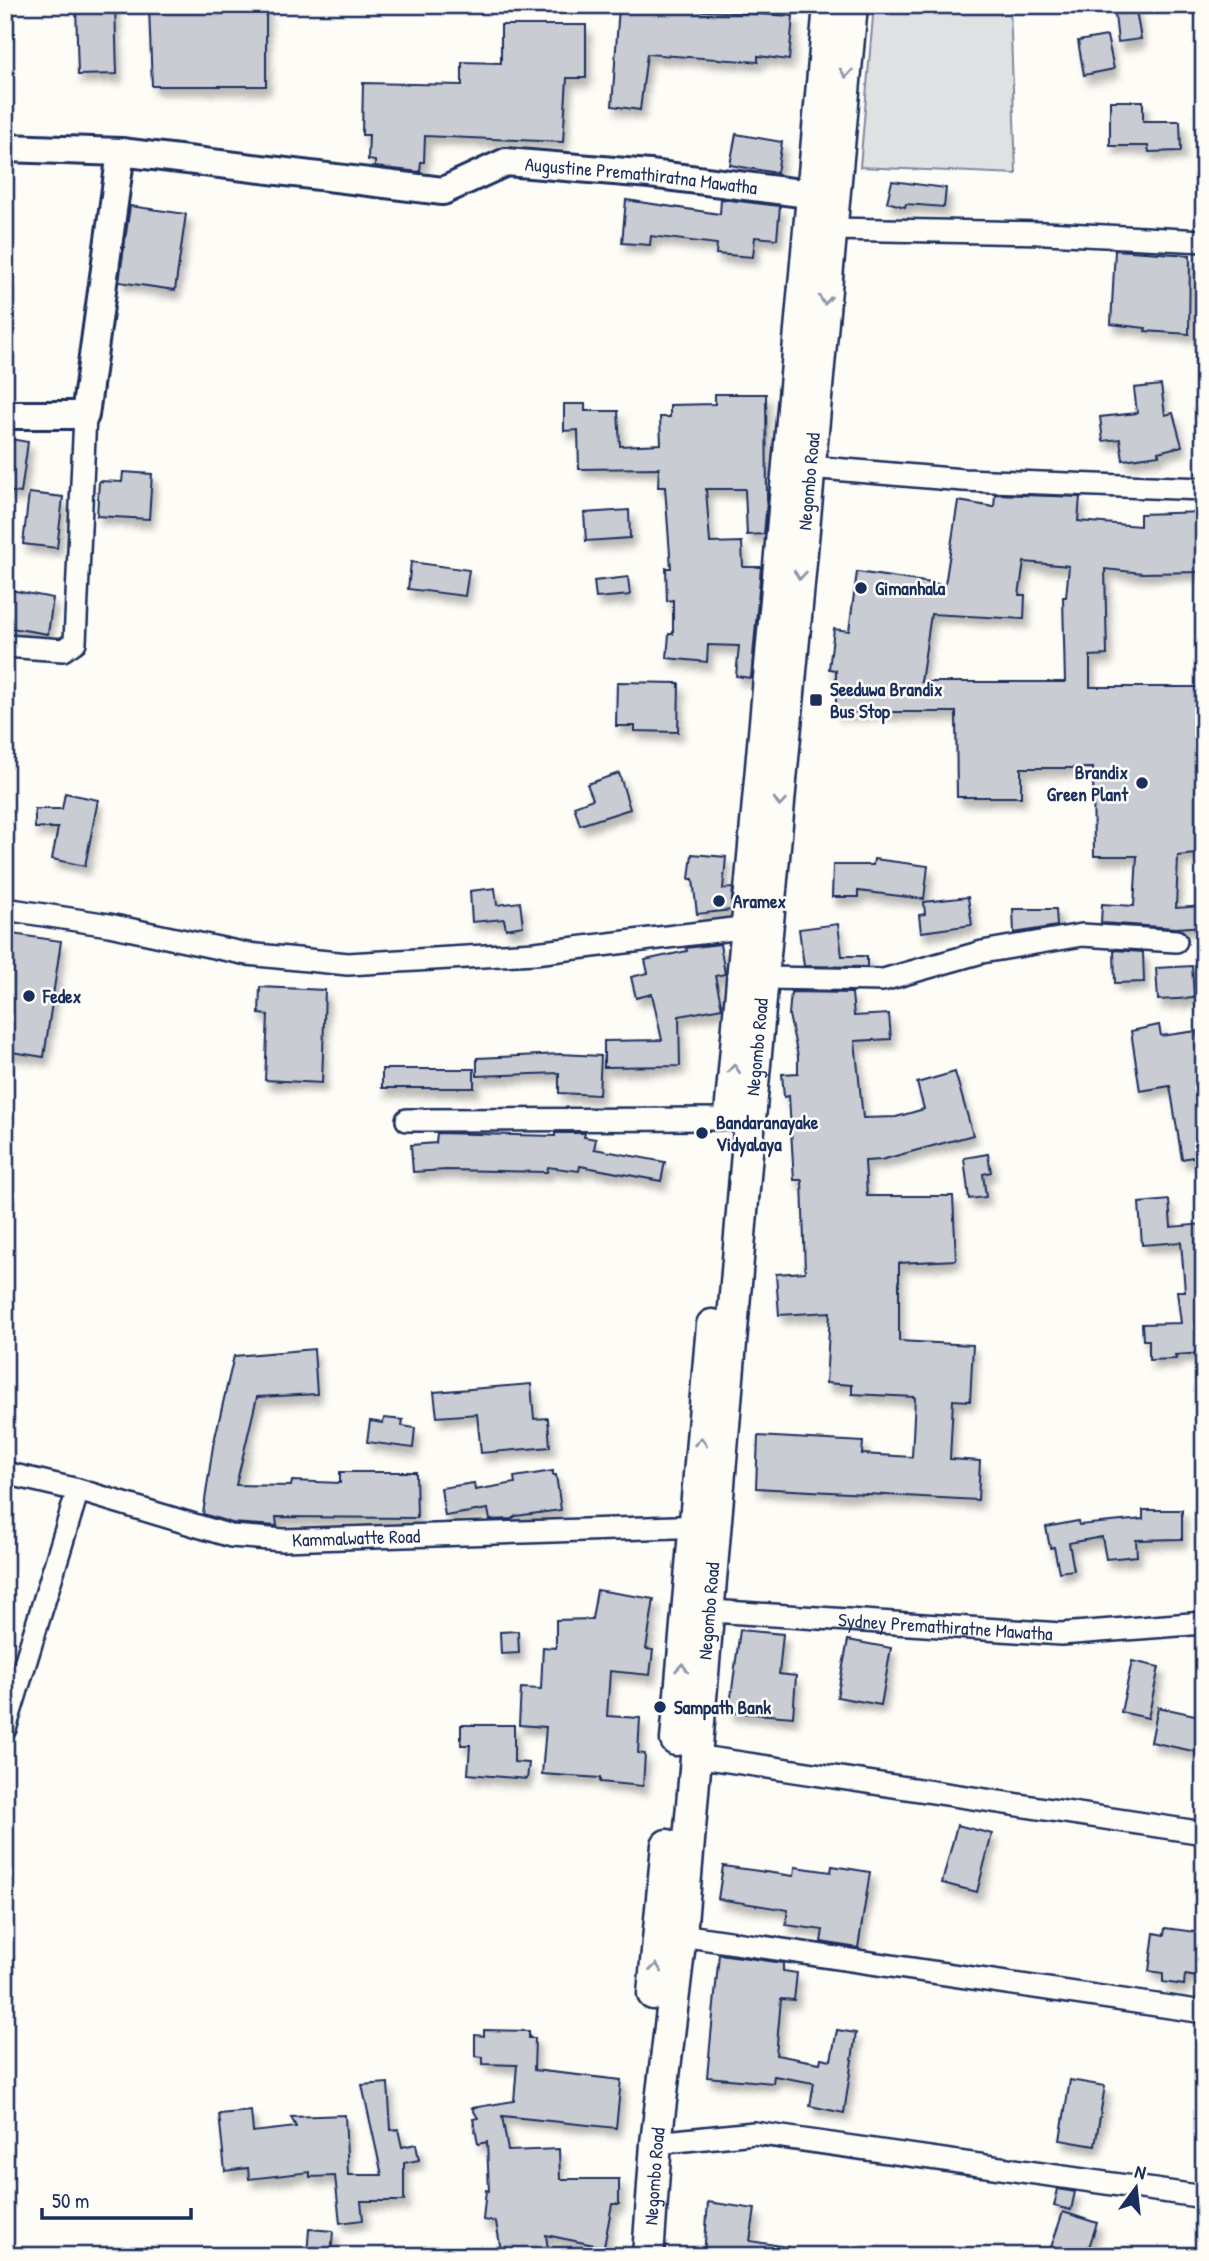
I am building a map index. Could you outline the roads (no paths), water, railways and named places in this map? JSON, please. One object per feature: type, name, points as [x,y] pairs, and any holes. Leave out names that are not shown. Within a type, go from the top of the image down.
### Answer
[{"type":"highway","name":"Negombo Road","points":[[629,2256],[698,1610],[730,1119],[758,926],[809,467],[831,229],[824,196],[829,5]]},
{"type":"highway","name":"Negombo Road","points":[[705,1526],[765,978],[758,926],[824,196],[852,5]]},
{"type":"highway","name":"Negombo Road","points":[[648,2256],[656,2143],[681,1935],[695,1756],[698,1610]]},
{"type":"main road","name":"Augustine Premathiratna Mawatha","points":[[5,148],[121,152],[443,191],[506,162],[650,174],[824,196]]},
{"type":"main road","points":[[5,415],[85,415],[121,152]]},
{"type":"street","points":[[831,229],[1045,233],[1204,241]]},
{"type":"street","points":[[5,646],[63,650],[75,642],[85,415]]},
{"type":"street","points":[[809,467],[963,480],[1204,489]]},
{"type":"street","points":[[5,909],[109,925],[247,954],[348,964],[535,953],[758,926]]},
{"type":"street","points":[[765,978],[883,979],[982,952],[1082,935],[1176,941]]},
{"type":"street","points":[[407,1120],[730,1119]]},
{"type":"street","name":"Kammalwatte Road","points":[[5,1473],[78,1490],[231,1536],[283,1540],[705,1526]]},
{"type":"street","points":[[5,1729],[78,1490]]},
{"type":"street","name":"Sydney Premathiratne Mawatha","points":[[698,1610],[1061,1634],[1204,1623]]},
{"type":"street","points":[[695,1756],[1204,1833]]},
{"type":"street","points":[[681,1935],[1204,2012]]},
{"type":"street","points":[[656,2143],[754,2133],[1204,2197]]},
{"type":"place","name":"Gimanhala","points":[[861,588]]},
{"type":"place","name":"Seeduwa Brandix Bus Stop","points":[[816,700]]},
{"type":"place","name":"Brandix Green Plant","points":[[1142,783]]},
{"type":"place","name":"Aramex","points":[[719,901]]},
{"type":"place","name":"Fedex","points":[[29,996]]},
{"type":"place","name":"Bandaranayake Vidyalaya","points":[[702,1133]]},
{"type":"place","name":"Sampath Bank","points":[[660,1707]]}]
